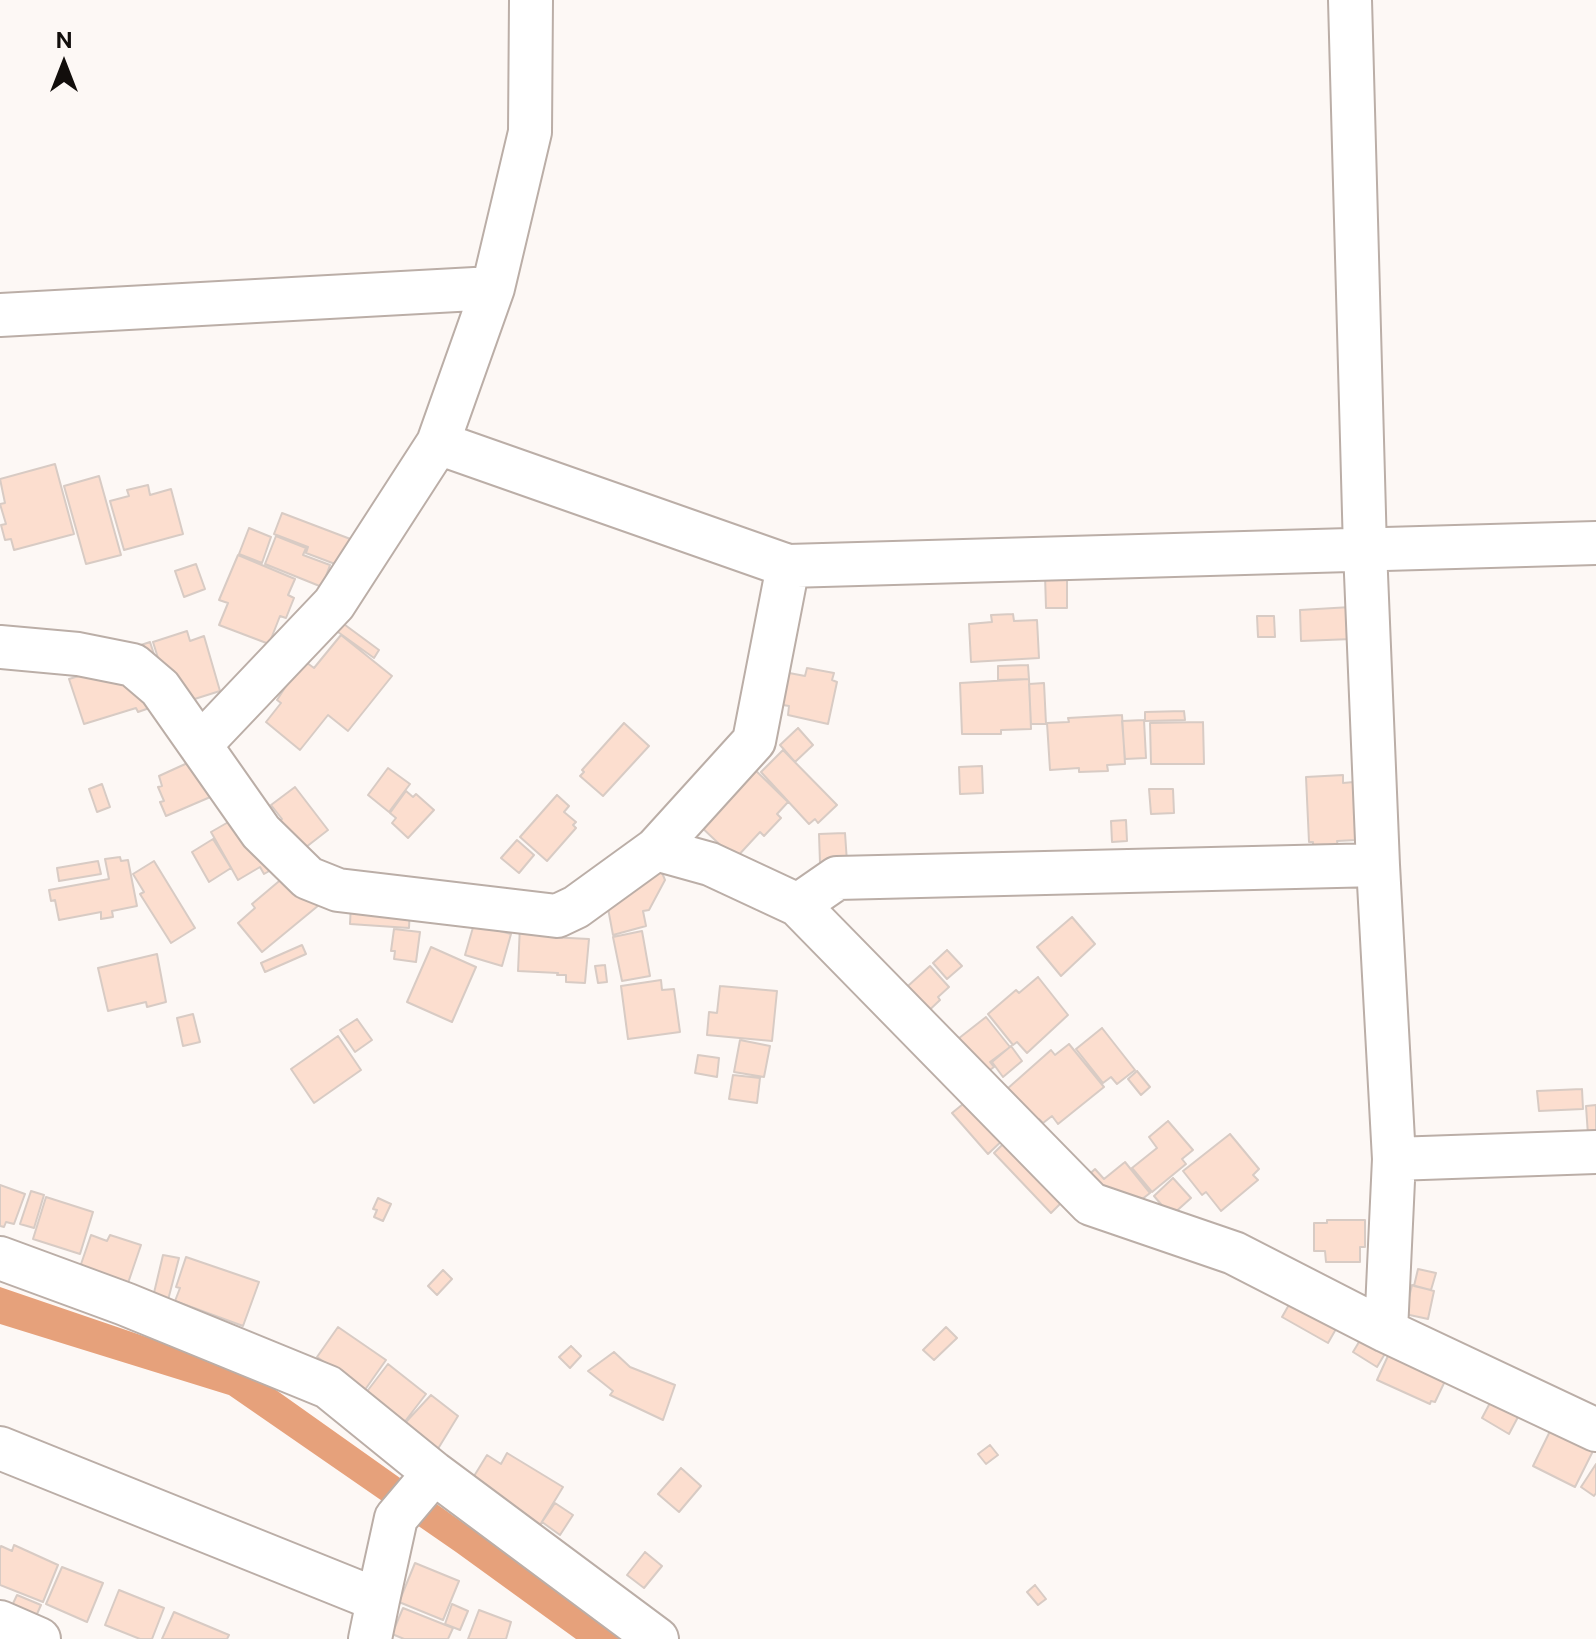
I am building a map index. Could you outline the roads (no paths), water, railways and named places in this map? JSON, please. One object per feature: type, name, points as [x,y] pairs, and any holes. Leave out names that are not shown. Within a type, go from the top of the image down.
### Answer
[{"type":"street","points":[[200,745],[334,604],[438,443],[493,288],[530,132],[531,0]]},
{"type":"street","points":[[1350,0],[1365,550],[1394,1159],[1386,1331]]},
{"type":"street","points":[[0,315],[493,288]]},
{"type":"street","points":[[438,443],[788,566],[1596,543]]},
{"type":"street","points":[[0,647],[78,654],[133,665],[160,688],[261,832],[308,878],[338,890],[557,916],[576,907],[656,849],[754,741],[788,566]]},
{"type":"street","points":[[656,849],[710,864],[798,905],[1091,1204],[1234,1253],[1386,1331],[1596,1430]]},
{"type":"street","points":[[798,905],[837,878],[1378,865]]},
{"type":"street","points":[[1394,1159],[1596,1152]]},
{"type":"street","points":[[0,1258],[125,1304],[328,1387],[417,1494],[657,1639]]},
{"type":"street","points":[[0,1448],[374,1620],[417,1494]]},
{"type":"street","points":[[0,1622],[39,1639]]}]
